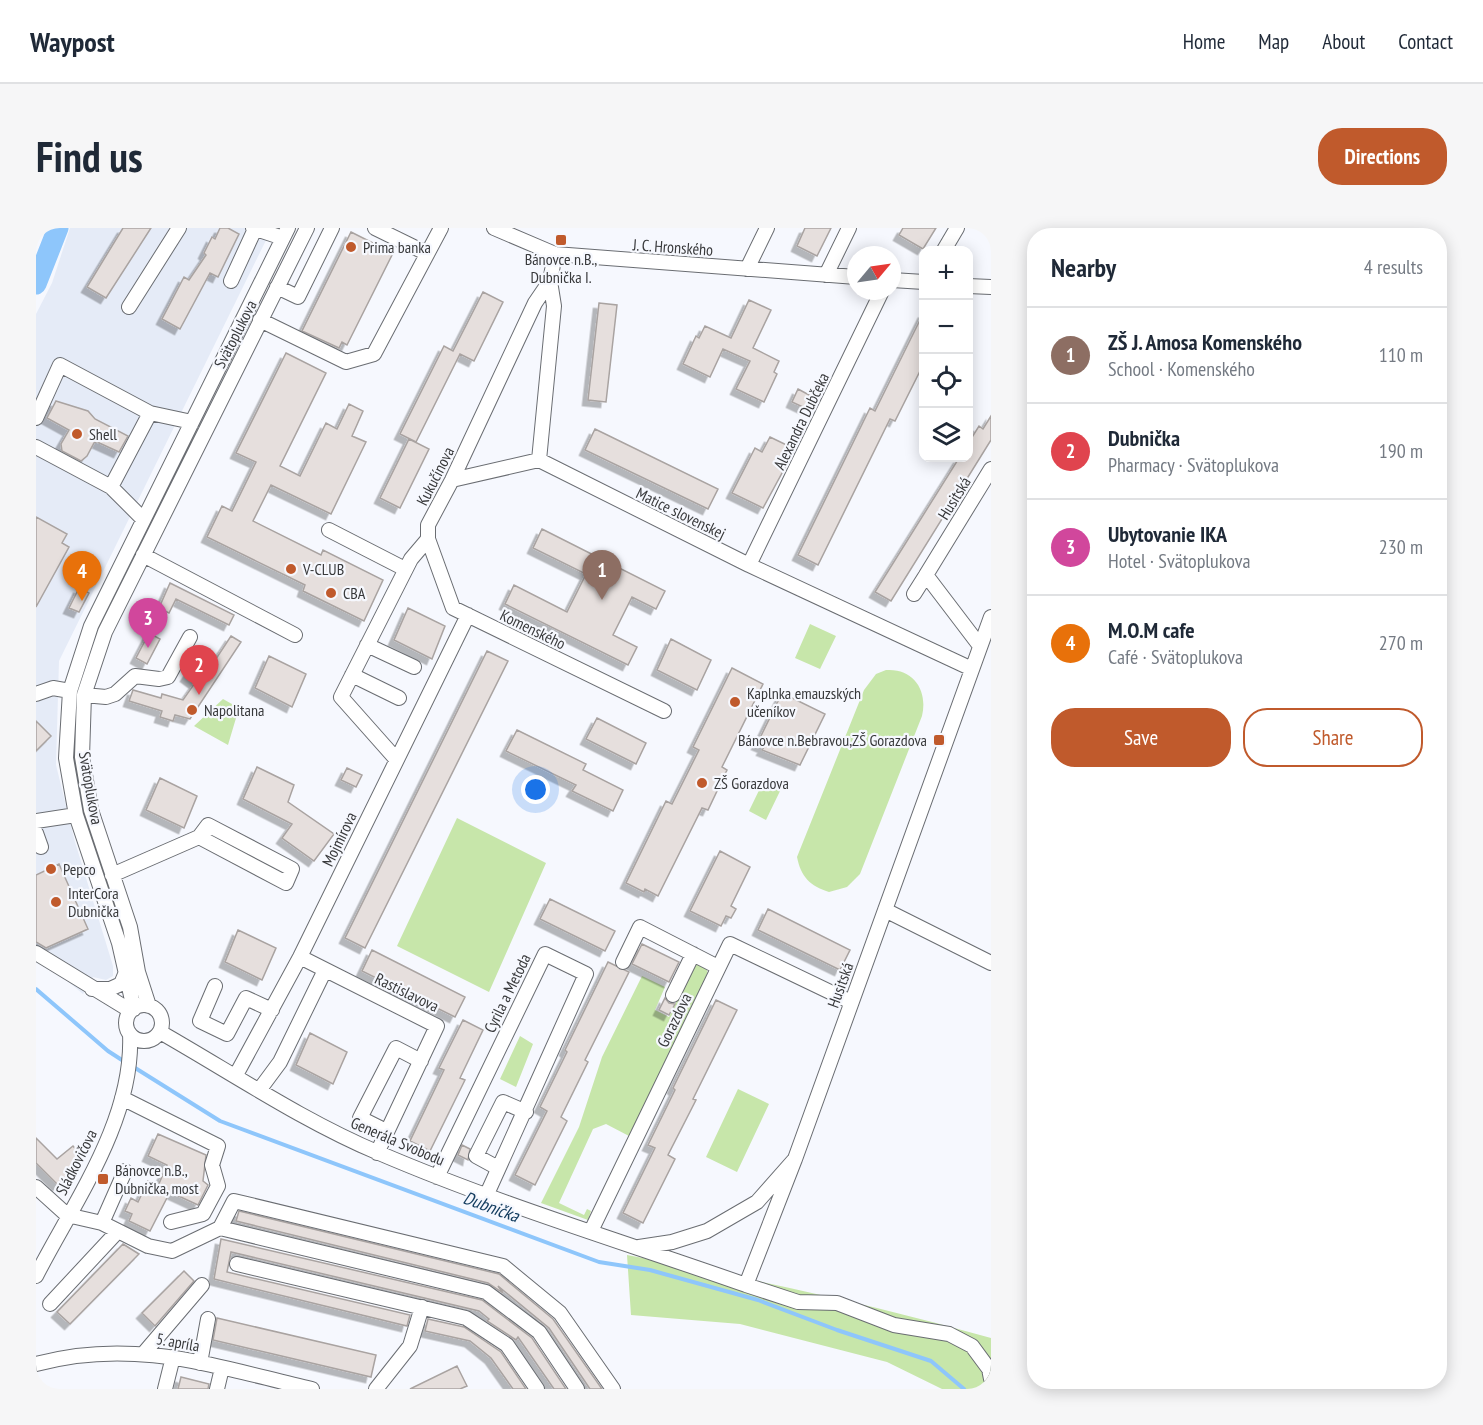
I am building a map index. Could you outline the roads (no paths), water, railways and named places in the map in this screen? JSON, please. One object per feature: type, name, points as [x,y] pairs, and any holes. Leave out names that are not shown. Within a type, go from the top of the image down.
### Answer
[{"type":"street","points":[[129,308],[179,228]]},
{"type":"street","name":"Svätoplukova","points":[[149,1006],[138,972],[130,927],[91,810],[82,757],[84,695],[105,632],[307,228]]},
{"type":"street","points":[[276,287],[298,297],[332,228]]},
{"type":"street","points":[[375,228],[426,254]]},
{"type":"street","points":[[260,320],[346,362],[374,354],[441,228]]},
{"type":"street","name":"J. C. Hronského","points":[[494,228],[510,232],[555,254],[847,276]]},
{"type":"street","points":[[747,269],[767,228]]},
{"type":"street","points":[[826,275],[849,228]]},
{"type":"street","points":[[946,246],[957,228]]},
{"type":"street","points":[[231,281],[254,229],[286,233]]},
{"type":"street","name":"Svätoplukova","points":[[130,1019],[126,972],[76,815],[66,758],[70,691],[91,626],[286,233]]},
{"type":"street","name":"Kukučínova","points":[[396,759],[341,697],[405,569],[428,539],[428,525],[452,480],[536,303],[550,281],[555,254]]},
{"type":"street","points":[[452,480],[539,460],[554,306],[550,281]]},
{"type":"street","points":[[901,281],[919,282]]},
{"type":"street","points":[[973,286],[991,287]]},
{"type":"street","name":"Alexandra Dubčeka","points":[[749,566],[878,300]]},
{"type":"street","points":[[36,417],[60,365],[150,414],[192,422]]},
{"type":"street","points":[[111,487],[150,414]]},
{"type":"street","points":[[36,447],[111,487],[145,515],[161,519]]},
{"type":"street","name":"Matice slovenskej","points":[[539,460],[749,566],[972,669]]},
{"type":"street","name":"Husitská","points":[[914,594],[991,469]]},
{"type":"street","points":[[329,530],[405,569]]},
{"type":"street","name":"Komenského","points":[[428,539],[453,608],[664,711]]},
{"type":"street","points":[[143,555],[295,634]]},
{"type":"street","points":[[926,575],[980,646]]},
{"type":"street","name":"Mojmírova","points":[[237,1075],[300,957],[468,615]]},
{"type":"street","name":"Husitská","points":[[637,1247],[672,1242],[707,1231],[757,1202],[795,1159],[991,616]]},
{"type":"street","points":[[84,695],[106,697],[115,694],[135,676],[159,679],[168,677],[190,637]]},
{"type":"street","points":[[367,645],[414,667]]},
{"type":"street","points":[[352,675],[399,698]]},
{"type":"street","points":[[36,694],[53,688],[70,691]]},
{"type":"street","points":[[36,821],[76,815]]},
{"type":"street","points":[[112,875],[199,837],[208,825],[292,869],[286,883],[199,837]]},
{"type":"street","points":[[36,833],[41,847]]},
{"type":"street","points":[[885,909],[991,963]]},
{"type":"street","points":[[623,962],[640,927],[718,967]]},
{"type":"street","name":"Gorazdova","points":[[591,1231],[730,944],[851,1002]]},
{"type":"street","points":[[36,953],[91,989],[130,1019],[143,1041],[153,1039],[160,1032],[163,1022],[159,1012],[149,1006],[130,1019]]},
{"type":"street","name":"Cyrila a Metoda","points":[[437,1176],[544,954],[586,974],[533,1086],[526,1112],[487,1194]]},
{"type":"street","points":[[672,995],[693,954]]},
{"type":"street","name":"Rastislavova","points":[[300,957],[437,1026],[377,1153]]},
{"type":"street","points":[[261,1089],[280,1062],[325,970]]},
{"type":"street","points":[[91,989],[110,989],[121,984],[126,972]]},
{"type":"street","points":[[215,986],[200,1021],[227,1034],[246,998],[272,1010]]},
{"type":"street","name":"Sládkovičova","points":[[36,1276],[112,1130],[131,1058],[130,1019]]},
{"type":"street","name":"Generála Svobodu","points":[[160,1032],[320,1124],[377,1153],[591,1231],[798,1302],[837,1303],[894,1325],[949,1334],[972,1346],[989,1369],[991,1379]]},
{"type":"street","name":"Sládkovičova","points":[[131,1058],[143,1041]]},
{"type":"street","points":[[386,1131],[360,1118],[396,1048],[421,1061]]},
{"type":"street","points":[[122,1098],[218,1146],[212,1165],[218,1185],[203,1214],[171,1222]]},
{"type":"street","points":[[498,1168],[476,1156],[503,1102],[526,1112]]},
{"type":"street","points":[[746,1285],[795,1159]]},
{"type":"street","points":[[102,1223],[125,1171]]},
{"type":"street","points":[[36,1187],[67,1215],[102,1223],[148,1246],[172,1251],[220,1228],[234,1200],[503,1266],[560,1313],[612,1389]]},
{"type":"street","points":[[220,1228],[486,1292],[539,1332],[577,1389]]},
{"type":"street","points":[[50,1304],[118,1232]]},
{"type":"street","points":[[237,1264],[466,1318],[507,1345],[537,1389]]},
{"type":"street","points":[[144,1353],[202,1285]]},
{"type":"street","points":[[376,1389],[410,1346],[422,1307]]},
{"type":"street","points":[[200,1363],[208,1319]]},
{"type":"street","name":"5. apríla","points":[[36,1364],[63,1356],[105,1352],[144,1353],[173,1357],[312,1389]]},
{"type":"street","points":[[165,1389],[173,1357]]},
{"type":"street","points":[[217,1389],[222,1368]]},
{"type":"waterway","points":[[36,284],[58,228]]},
{"type":"waterway","name":"Dubnička","points":[[36,989],[108,1051],[125,1062]]},
{"type":"waterway","name":"Dubnička","points":[[132,1066],[220,1121],[599,1262],[650,1270],[758,1300],[837,1330],[931,1361],[964,1389]]},
{"type":"place","name":"Bánovce n.B., Dubnička I.","points":[[561,240]]},
{"type":"place","name":"Prima banka","points":[[351,247]]},
{"type":"place","name":"Shell","points":[[77,434]]},
{"type":"place","name":"V-CLUB","points":[[291,569]]},
{"type":"place","name":"CBA","points":[[331,593]]},
{"type":"place","name":"ZŠ J. Amosa Komenského","points":[[602,600]]},
{"type":"place","name":"M.O.M cafe","points":[[82,601]]},
{"type":"place","name":"Ubytovanie IKA","points":[[148,648]]},
{"type":"place","name":"Dubnička","points":[[199,695]]},
{"type":"place","name":"Kaplnka emauzských učeníkov","points":[[735,702]]},
{"type":"place","name":"Napolitana","points":[[192,710]]},
{"type":"place","name":"Bánovce n.Bebravou,ZŠ Gorazdova","points":[[939,740]]},
{"type":"place","name":"ZŠ Gorazdova","points":[[702,783]]},
{"type":"place","name":"Pepco","points":[[51,869]]},
{"type":"place","name":"InterCora Dubnička","points":[[56,902]]},
{"type":"place","name":"Bánovce n.B., Dubnička, most","points":[[103,1179]]}]
